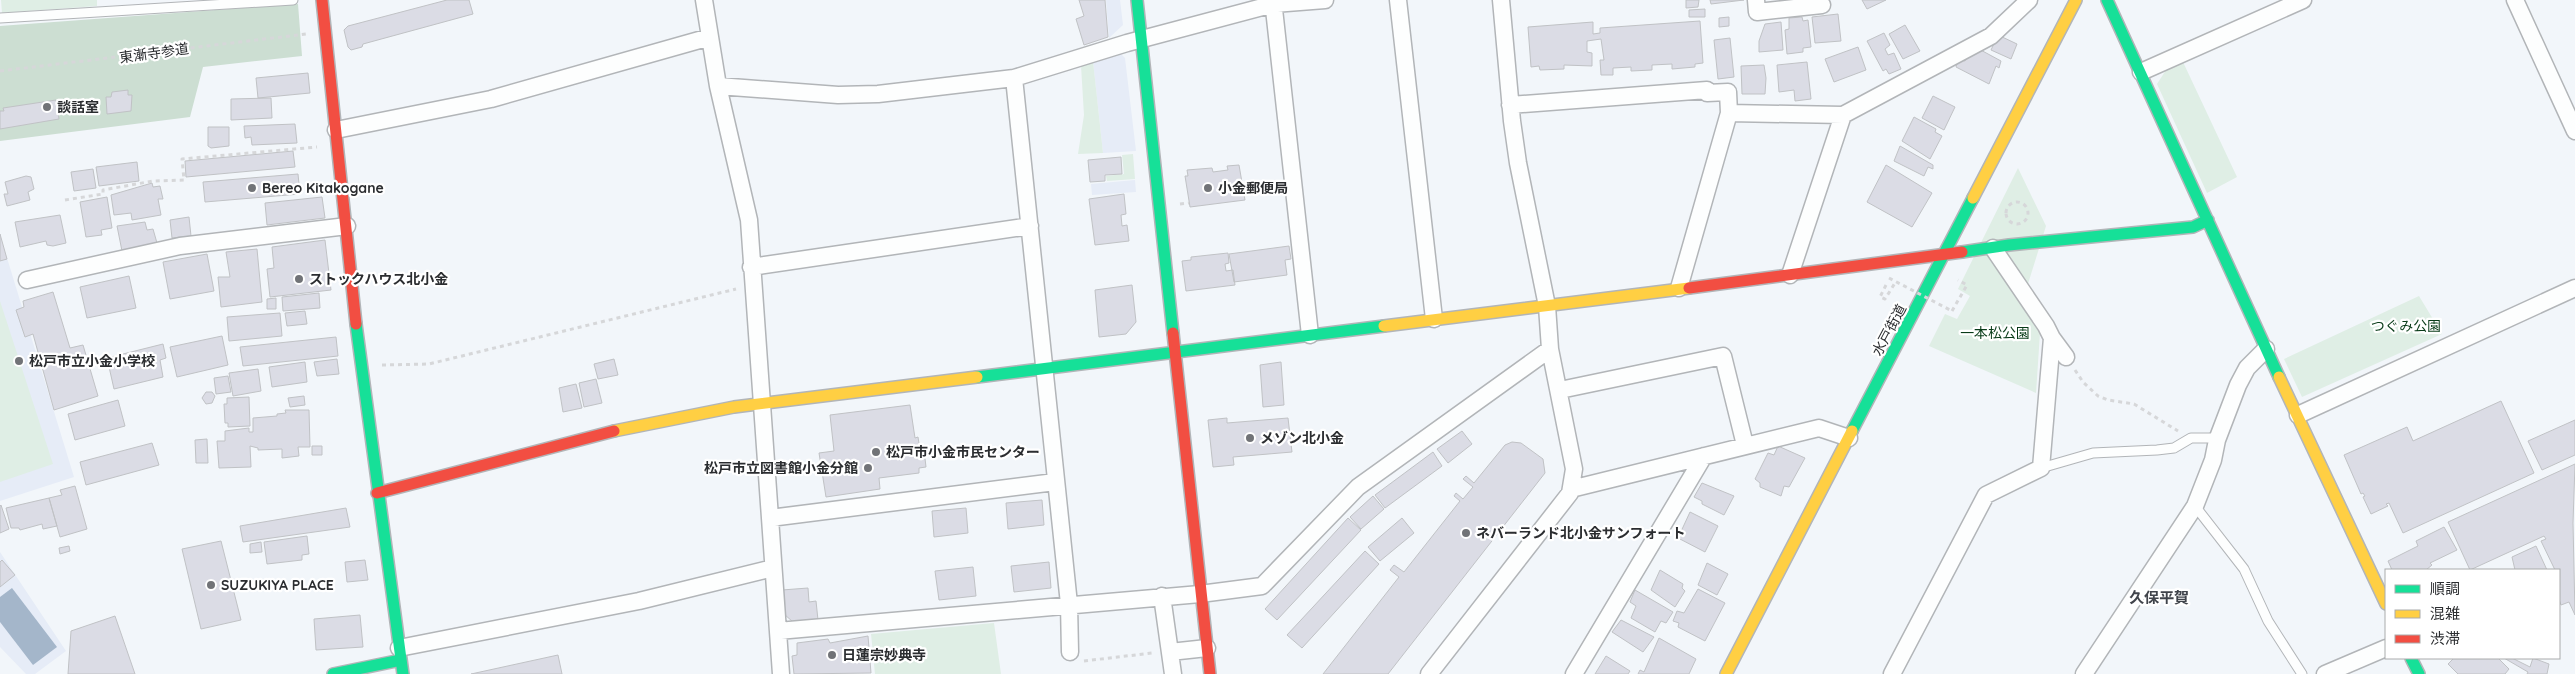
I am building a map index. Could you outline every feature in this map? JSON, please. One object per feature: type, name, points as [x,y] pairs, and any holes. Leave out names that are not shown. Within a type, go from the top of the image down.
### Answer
[{"type":"main road","points":[[322,0],[360,363],[403,674]]},
{"type":"main road","points":[[1138,0],[1210,674]]},
{"type":"main road","name":"水戸街道","points":[[1726,674],[2076,0]]},
{"type":"main road","points":[[2107,0],[2266,349],[2385,602]]},
{"type":"main road","points":[[377,493],[648,423],[760,404],[1045,370],[1175,351],[1547,306],[1992,248],[2193,227],[2208,220]]},
{"type":"main road","points":[[333,674],[400,654]]},
{"type":"main road","points":[[2412,659],[2419,674]]},
{"type":"street","points":[[704,0],[718,86],[749,220],[760,404],[781,674]]},
{"type":"street","points":[[718,86],[838,95],[878,94],[1014,78],[1141,39],[1273,2],[1325,0]]},
{"type":"street","points":[[1398,0],[1434,320]]},
{"type":"street","points":[[1430,674],[1570,494],[1574,469],[1560,390],[1550,349],[1547,306],[1518,163],[1510,105],[1501,0]]},
{"type":"street","points":[[1756,0],[1757,12],[1822,5]]},
{"type":"street","points":[[1729,113],[1843,115],[1991,36],[2029,0]]},
{"type":"street","points":[[2141,72],[2303,0]]},
{"type":"street","points":[[2515,0],[2575,132]]},
{"type":"street","points":[[1273,2],[1310,334]]},
{"type":"street","points":[[336,130],[491,99],[710,37]]},
{"type":"street","points":[[1014,78],[1073,657]]},
{"type":"street","points":[[1510,105],[1707,90],[1707,93],[1728,92],[1729,113],[1679,288]]},
{"type":"street","points":[[1790,275],[1843,115]]},
{"type":"street","points":[[27,280],[180,246],[347,226]]},
{"type":"street","points":[[752,267],[1030,226]]},
{"type":"street","points":[[1992,248],[2066,357]]},
{"type":"street","points":[[2298,415],[2575,288]]},
{"type":"street","points":[[1892,674],[1986,495],[2041,468],[2052,338]]},
{"type":"street","points":[[778,631],[1200,594],[1262,586],[1358,487],[1550,349]]},
{"type":"street","points":[[2084,674],[2195,506],[2213,460],[2217,438],[2238,384],[2248,368],[2266,349]]},
{"type":"street","points":[[1560,390],[1723,356],[1745,445]]},
{"type":"street","points":[[1571,489],[1819,428],[1849,438]]},
{"type":"street","points":[[1574,674],[1704,456]]},
{"type":"street","points":[[770,518],[1055,482]]},
{"type":"street","points":[[400,654],[623,605],[773,568]]},
{"type":"street","points":[[1162,596],[1173,674]]},
{"type":"street","points":[[1170,652],[1207,648]]},
{"type":"street","points":[[2326,674],[2385,648]]},
{"type":"lane","points":[[0,18],[293,0]]},
{"type":"lane","points":[[2041,468],[2093,453],[2174,448],[2191,438],[2217,438]]},
{"type":"lane","points":[[2195,506],[2244,568],[2268,621],[2302,674]]},
{"type":"path","name":"東漸寺参道","points":[[0,71],[309,34]]},
{"type":"path","points":[[65,200],[104,194],[103,190],[153,181],[184,180],[182,159],[323,146]]},
{"type":"path","points":[[2018,202],[2026,208],[2027,215],[2022,222],[2014,224],[2006,217],[2007,210],[2011,204],[2018,202]]},
{"type":"path","points":[[1889,278],[1952,311],[1967,284],[1958,280]]},
{"type":"path","points":[[374,365],[429,364],[753,284]]},
{"type":"path","points":[[1880,297],[1885,299],[1894,284]]},
{"type":"path","points":[[2066,357],[2083,382],[2098,396],[2108,400],[2134,404],[2191,438]]},
{"type":"path","points":[[1073,657],[1170,652]]},
{"type":"shaded area","points":[[1106,0],[1120,0],[1123,25],[1109,38]]},
{"type":"shaded area","points":[[1119,52],[1125,58],[1136,151],[1103,153],[1093,61]]},
{"type":"shaded area","points":[[1135,180],[1136,192],[1092,195],[1091,184]]},
{"type":"shaded area","name":"松戸市立小金小学校","points":[[0,235],[74,477],[0,501]]},
{"type":"shaded area","points":[[0,552],[66,651],[35,674],[26,674],[0,647]]},
{"type":"green space","points":[[1,0],[97,0],[97,6],[2,13]]},
{"type":"green space","points":[[298,4],[302,56],[203,67],[190,117],[0,141],[0,26]]},
{"type":"green space","points":[[1093,61],[1103,153],[1078,154],[1084,115],[1081,66]]},
{"type":"green space","points":[[2183,62],[2237,177],[2207,193],[2157,84],[2166,70]]},
{"type":"green space","points":[[1133,154],[1135,179],[1107,181],[1106,176],[1124,174],[1122,155]]},
{"type":"green space","name":"一本松公園","points":[[2018,168],[2046,226],[2023,300],[2040,333],[2036,393],[1929,346],[1945,314],[1957,319],[1970,296],[1958,289]]},
{"type":"green space","name":"つぐみ公園","points":[[2419,296],[2442,334],[2302,397],[2284,359]]},
{"type":"green space","points":[[0,301],[53,464],[0,482]]},
{"type":"green space","points":[[994,623],[1001,674],[875,674],[871,634]]},
{"type":"water","points":[[12,588],[57,647],[33,665],[0,622],[0,597]]},
{"type":"building","points":[[447,0],[469,0],[473,14],[363,44],[362,47],[351,50],[348,47],[344,30],[348,26]]},
{"type":"building","points":[[1079,0],[1105,0],[1108,37],[1084,45],[1076,19],[1084,16]]},
{"type":"building","points":[[1686,0],[1699,0],[1698,7],[1686,8]]},
{"type":"building","points":[[1710,0],[1744,0],[1711,4]]},
{"type":"building","points":[[1862,0],[1886,0],[1867,9]]},
{"type":"building","points":[[1705,9],[1705,17],[1689,17],[1689,10]]},
{"type":"building","points":[[1838,14],[1841,41],[1815,43],[1812,17]]},
{"type":"building","points":[[1729,17],[1729,26],[1719,27],[1719,18]]},
{"type":"building","points":[[1802,17],[1803,21],[1808,20],[1811,47],[1803,48],[1803,52],[1787,54],[1785,30],[1789,29],[1789,18]]},
{"type":"building","points":[[1700,21],[1703,63],[1695,64],[1695,67],[1672,69],[1672,64],[1652,65],[1652,70],[1631,71],[1631,67],[1613,68],[1613,75],[1601,75],[1600,60],[1604,60],[1601,39],[1587,41],[1587,52],[1592,53],[1592,66],[1564,65],[1564,69],[1540,70],[1539,66],[1531,67],[1528,27],[1593,22],[1593,34],[1600,33],[1600,28]]},
{"type":"building","points":[[1781,22],[1783,50],[1759,52],[1759,41],[1765,24]]},
{"type":"building","points":[[1905,25],[1920,51],[1903,59],[1889,34]]},
{"type":"building","points":[[1884,33],[1890,45],[1885,49],[1888,55],[1894,53],[1901,69],[1889,74],[1886,69],[1883,71],[1867,41]]},
{"type":"building","points":[[1998,35],[2017,44],[2011,59],[1991,50]]},
{"type":"building","points":[[1730,38],[1734,77],[1718,79],[1714,40]]},
{"type":"building","points":[[1858,47],[1866,70],[1834,82],[1825,59]]},
{"type":"building","points":[[1977,48],[2001,61],[1999,68],[1996,66],[1989,84],[1956,67],[1958,59],[1965,61],[1970,52]]},
{"type":"building","points":[[1807,62],[1811,99],[1795,101],[1794,90],[1779,92],[1777,65]]},
{"type":"building","points":[[1764,65],[1766,78],[1765,94],[1742,94],[1741,66]]},
{"type":"building","points":[[308,73],[310,93],[258,98],[256,78]]},
{"type":"building","points":[[128,90],[128,95],[132,95],[131,111],[107,114],[106,97],[111,97],[112,92]]},
{"type":"building","points":[[1933,96],[1955,107],[1944,130],[1922,118]]},
{"type":"building","points":[[271,98],[272,118],[231,120],[231,99]]},
{"type":"building","points":[[56,100],[59,119],[0,129],[0,111],[4,111],[3,108]]},
{"type":"building","points":[[1914,117],[1936,129],[1935,132],[1942,136],[1930,159],[1902,141]]},
{"type":"building","points":[[295,124],[297,143],[252,145],[251,137],[245,138],[244,126]]},
{"type":"building","points":[[208,127],[229,127],[229,146],[211,148],[208,146]]},
{"type":"building","points":[[1900,146],[1933,165],[1933,169],[1928,167],[1924,176],[1894,161]]},
{"type":"building","points":[[293,151],[295,167],[186,177],[185,161]]},
{"type":"building","points":[[1121,157],[1122,174],[1105,175],[1105,181],[1090,182],[1088,160]]},
{"type":"building","points":[[137,162],[139,181],[99,186],[96,167]]},
{"type":"building","points":[[1239,165],[1245,200],[1190,207],[1185,176],[1188,176],[1187,170],[1212,168],[1213,172],[1228,170],[1227,166]]},
{"type":"building","points":[[1886,165],[1932,193],[1912,227],[1867,202]]},
{"type":"building","points":[[93,169],[96,188],[74,191],[71,172]]},
{"type":"building","name":"Bereo Kitakogane","points":[[298,174],[300,194],[205,202],[203,182]]},
{"type":"building","points":[[26,176],[31,177],[34,189],[28,192],[30,200],[7,206],[4,194],[8,194],[5,182]]},
{"type":"building","points":[[152,183],[153,187],[160,186],[163,199],[158,199],[161,215],[132,220],[131,213],[114,215],[111,195]]},
{"type":"building","points":[[1124,194],[1126,214],[1121,215],[1122,226],[1127,225],[1129,241],[1095,245],[1089,199]]},
{"type":"building","points":[[107,197],[112,228],[101,230],[102,235],[86,237],[80,202]]},
{"type":"building","points":[[322,197],[325,218],[267,225],[265,203]]},
{"type":"building","points":[[60,215],[66,243],[53,246],[47,245],[46,241],[20,247],[15,222]]},
{"type":"building","points":[[189,217],[191,236],[172,238],[170,220]]},
{"type":"building","points":[[145,222],[147,230],[153,229],[157,243],[122,251],[117,226]]},
{"type":"building","points":[[0,234],[7,259],[0,261]]},
{"type":"building","name":"ストックハウス北小金","points":[[325,240],[331,290],[270,297],[267,269],[274,268],[272,247]]},
{"type":"building","points":[[1289,246],[1291,259],[1285,260],[1287,275],[1234,282],[1229,254]]},
{"type":"building","points":[[257,249],[262,302],[221,307],[218,277],[230,277],[226,252]]},
{"type":"building","points":[[1228,253],[1229,263],[1225,264],[1226,271],[1233,270],[1235,285],[1186,291],[1182,261],[1191,260],[1191,257]]},
{"type":"building","points":[[207,254],[214,291],[170,299],[163,262]]},
{"type":"building","points":[[129,276],[136,308],[87,318],[80,287]]},
{"type":"building","points":[[1132,285],[1136,322],[1126,334],[1099,337],[1095,290]]},
{"type":"building","points":[[53,292],[70,348],[83,345],[98,396],[54,410],[33,334],[25,337],[16,310],[24,307],[23,301]]},
{"type":"building","points":[[319,293],[320,308],[283,311],[282,297]]},
{"type":"building","points":[[276,298],[276,309],[267,309],[267,299]]},
{"type":"building","points":[[305,311],[307,324],[287,326],[285,313]]},
{"type":"building","points":[[280,313],[282,336],[229,341],[227,317]]},
{"type":"building","points":[[222,336],[228,365],[177,377],[170,347]]},
{"type":"building","points":[[336,337],[338,356],[243,366],[240,347]]},
{"type":"building","points":[[163,344],[166,358],[160,360],[163,377],[114,389],[107,358]]},
{"type":"building","points":[[337,359],[339,374],[317,376],[314,362]]},
{"type":"building","points":[[614,359],[618,375],[598,379],[594,364]]},
{"type":"building","points":[[305,362],[307,382],[272,387],[269,367]]},
{"type":"building","points":[[1281,362],[1284,405],[1263,407],[1260,365]]},
{"type":"building","points":[[258,369],[261,391],[233,396],[229,373]]},
{"type":"building","points":[[228,376],[231,392],[216,394],[214,378]]},
{"type":"building","points":[[596,379],[602,403],[584,407],[579,383]]},
{"type":"building","points":[[576,384],[582,408],[563,412],[559,388]]},
{"type":"building","points":[[206,392],[212,392],[215,396],[212,403],[206,404],[202,398]]},
{"type":"building","points":[[304,396],[305,405],[290,407],[288,398]]},
{"type":"building","points":[[249,397],[250,426],[228,427],[228,423],[225,423],[224,404],[227,404],[227,398]]},
{"type":"building","points":[[118,400],[125,426],[75,440],[68,414]]},
{"type":"building","points":[[2501,401],[2534,473],[2403,533],[2389,503],[2386,504],[2388,506],[2371,514],[2363,497],[2365,496],[2363,493],[2361,494],[2344,455],[2407,427],[2413,441]]},
{"type":"building","name":"松戸市小金市民センター","points":[[910,405],[915,438],[918,437],[920,450],[924,450],[926,467],[919,468],[919,473],[879,478],[880,489],[826,497],[819,453],[834,451],[830,415]]},
{"type":"building","points":[[285,410],[309,410],[310,447],[298,447],[299,456],[282,458],[282,449],[258,450],[258,448],[250,446],[251,467],[219,468],[217,441],[225,441],[225,431],[249,428],[249,432],[253,432],[253,418],[277,416],[277,414],[286,413]]},
{"type":"building","name":"メゾン北小金","points":[[1227,418],[1227,423],[1288,418],[1292,452],[1233,457],[1234,465],[1213,467],[1208,420]]},
{"type":"building","points":[[2575,420],[2575,455],[2542,470],[2528,441]]},
{"type":"building","points":[[1462,431],[1472,444],[1448,463],[1437,449]]},
{"type":"building","points":[[207,439],[208,463],[196,463],[195,440]]},
{"type":"building","name":"ネバーランド北小金サンフォート","points":[[1512,442],[1521,443],[1543,459],[1545,473],[1388,674],[1323,674],[1399,577],[1390,570],[1394,565],[1404,572],[1460,501],[1454,496],[1456,493],[1463,499],[1473,487],[1463,479],[1466,476],[1474,483],[1505,445]]},
{"type":"building","points":[[152,443],[159,465],[86,485],[80,462]]},
{"type":"building","points":[[312,446],[322,446],[322,455],[312,455]]},
{"type":"building","points":[[1778,446],[1805,458],[1789,487],[1784,486],[1781,496],[1760,487],[1760,483],[1755,479],[1768,453],[1774,455]]},
{"type":"building","points":[[1433,452],[1442,466],[1385,508],[1375,495]]},
{"type":"building","points":[[2575,464],[2573,523],[2575,615],[2569,602],[2561,605],[2560,569],[2555,569],[2541,541],[2546,539],[2544,536],[2470,569],[2448,522]]},
{"type":"building","points":[[1702,483],[1734,496],[1724,515],[1702,504],[1702,501],[1694,497]]},
{"type":"building","points":[[75,486],[87,529],[60,537],[49,498],[62,495],[60,490]]},
{"type":"building","points":[[1373,496],[1384,509],[1361,529],[1350,517]]},
{"type":"building","points":[[49,498],[57,526],[43,529],[42,524],[20,530],[19,528],[11,528],[6,508]]},
{"type":"building","points":[[1042,500],[1044,525],[1008,529],[1006,503]]},
{"type":"building","points":[[0,506],[9,529],[0,533]]},
{"type":"building","points":[[346,508],[350,527],[243,542],[240,526]]},
{"type":"building","points":[[966,508],[968,533],[934,537],[932,511]]},
{"type":"building","points":[[1690,512],[1718,526],[1705,552],[1678,538]]},
{"type":"building","points":[[1348,518],[1361,530],[1277,620],[1265,609]]},
{"type":"building","points":[[1402,518],[1414,533],[1380,561],[1368,547]]},
{"type":"building","points":[[2444,527],[2457,550],[2430,563],[2432,565],[2427,569],[2392,569],[2388,561],[2418,546],[2416,541]]},
{"type":"building","points":[[307,536],[309,554],[302,555],[302,560],[267,564],[264,542]]},
{"type":"building","name":"SUZUKIYA PLACE","points":[[221,541],[241,620],[201,629],[182,549]]},
{"type":"building","points":[[261,542],[262,552],[250,553],[250,544]]},
{"type":"building","points":[[69,546],[70,551],[60,554],[59,548]]},
{"type":"building","points":[[2536,546],[2547,569],[2515,569],[2512,557]]},
{"type":"building","points":[[1365,551],[1379,564],[1302,648],[1287,635]]},
{"type":"building","points":[[2,560],[15,575],[0,587],[0,562]]},
{"type":"building","points":[[365,560],[368,580],[347,582],[345,562]]},
{"type":"building","points":[[1049,562],[1051,588],[1014,592],[1011,566]]},
{"type":"building","points":[[1707,563],[1728,574],[1717,595],[1698,585]]},
{"type":"building","points":[[973,567],[976,596],[939,600],[935,571]]},
{"type":"building","points":[[1660,570],[1683,584],[1682,588],[1685,591],[1675,607],[1651,590]]},
{"type":"building","points":[[808,588],[809,602],[816,601],[818,620],[793,622],[784,614],[782,590]]},
{"type":"building","points":[[1698,589],[1725,603],[1705,641],[1678,627],[1679,623],[1673,621],[1677,611],[1684,613]]},
{"type":"building","points":[[1635,590],[1673,612],[1666,623],[1661,621],[1655,632],[1631,618],[1636,606],[1630,602]]},
{"type":"building","points":[[360,615],[363,647],[316,650],[314,619]]},
{"type":"building","points":[[115,616],[135,674],[68,674],[71,631]]},
{"type":"building","points":[[1621,620],[1654,637],[1643,652],[1612,632]]},
{"type":"building","name":"日蓮宗妙典寺","points":[[868,636],[871,673],[794,674],[792,656],[797,655],[797,643],[828,639],[830,643]]},
{"type":"building","points":[[1659,638],[1696,659],[1689,674],[1638,674],[1640,670],[1644,672]]},
{"type":"building","points":[[558,655],[562,674],[471,674]]},
{"type":"building","points":[[1606,656],[1630,671],[1628,674],[1595,674]]},
{"type":"building","points":[[2453,659],[2499,659],[2509,669],[2505,674],[2458,674],[2448,664]]},
{"type":"building","points":[[2506,659],[2514,659],[2530,667],[2533,659],[2549,664],[2547,674],[2527,674],[2528,672]]},
{"type":"traffic: fast","points":[[1137,0],[1173,333]]},
{"type":"traffic: fast","points":[[2107,0],[2279,377]]},
{"type":"traffic: fast","points":[[1852,431],[1973,198]]},
{"type":"traffic: fast","points":[[1962,252],[2009,245],[2193,227],[2208,220]]},
{"type":"traffic: fast","points":[[356,324],[403,674]]},
{"type":"traffic: fast","points":[[977,377],[1384,326]]},
{"type":"traffic: fast","points":[[2412,659],[2419,674]]},
{"type":"traffic: fast","points":[[333,674],[401,660]]},
{"type":"traffic: slow","points":[[1973,198],[2076,0]]},
{"type":"traffic: slow","points":[[1384,326],[1689,288]]},
{"type":"traffic: slow","points":[[614,431],[734,407],[977,377]]},
{"type":"traffic: slow","points":[[2279,377],[2385,602]]},
{"type":"traffic: slow","points":[[1726,674],[1852,431]]},
{"type":"traffic: jam","points":[[322,0],[356,324]]},
{"type":"traffic: jam","points":[[1689,288],[1962,252]]},
{"type":"traffic: jam","points":[[1173,333],[1210,674]]},
{"type":"traffic: jam","points":[[377,493],[614,431]]},
{"type":"place","name":"談話室","points":[[47,107]]},
{"type":"place","name":"Bereo Kitakogane","points":[[252,188]]},
{"type":"place","name":"小金郵便局","points":[[1208,188]]},
{"type":"place","name":"ストックハウス北小金","points":[[299,279]]},
{"type":"place","name":"松戸市立小金小学校","points":[[19,361]]},
{"type":"place","name":"メゾン北小金","points":[[1250,438]]},
{"type":"place","name":"松戸市小金市民センター","points":[[876,452]]},
{"type":"place","name":"松戸市立図書館小金分館","points":[[868,468]]},
{"type":"place","name":"ネバーランド北小金サンフォート","points":[[1466,533]]},
{"type":"place","name":"SUZUKIYA PLACE","points":[[211,585]]},
{"type":"place","name":"日蓮宗妙典寺","points":[[832,655]]},
{"type":"district","name":"久保平賀","points":[[2159,597]]}]
